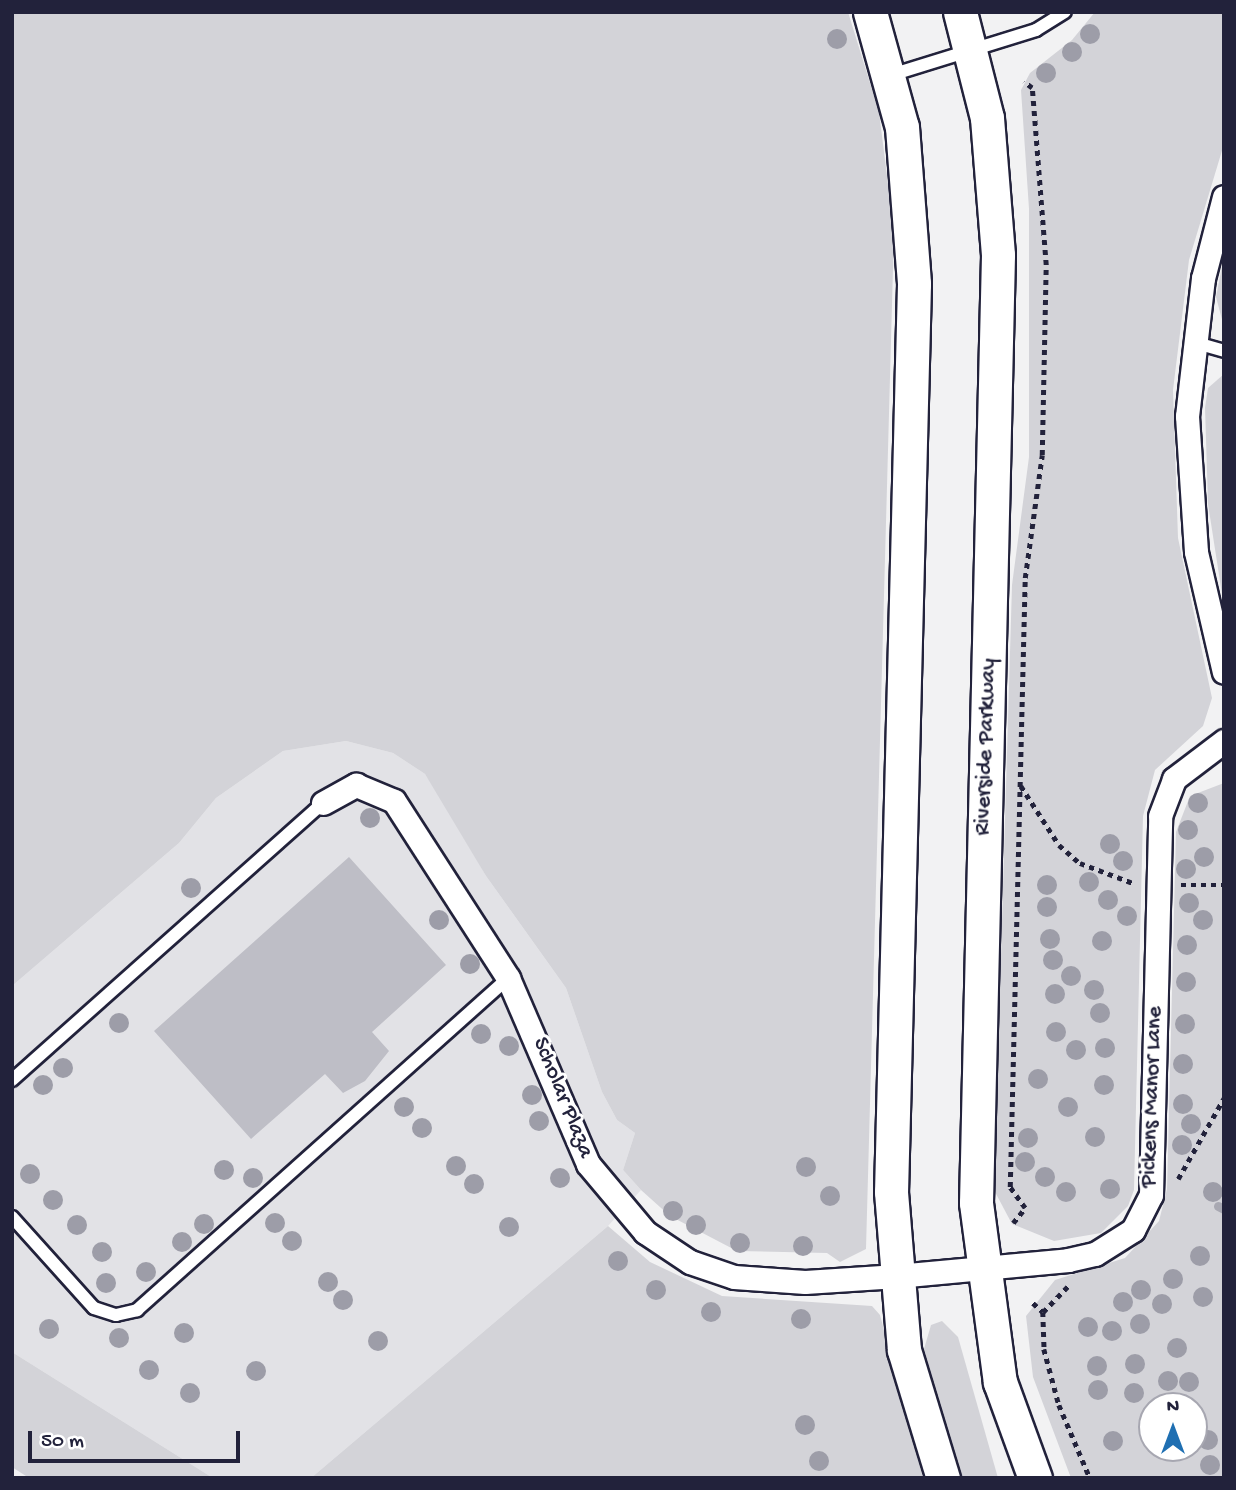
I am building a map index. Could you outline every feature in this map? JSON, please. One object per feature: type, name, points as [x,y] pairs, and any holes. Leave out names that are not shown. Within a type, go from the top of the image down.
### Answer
[{"type":"main road","points":[[870,12],[891,75],[910,176],[914,284],[891,1192],[904,1350],[943,1478]]},
{"type":"main road","name":"Riverside Parkway","points":[[960,12],[974,50],[997,201],[998,255],[976,1203],[982,1270],[1000,1382],[1035,1478]]},
{"type":"street","points":[[1224,197],[1193,342],[1189,488],[1203,593],[1224,672]]},
{"type":"street","name":"Pickens Manor Lane","points":[[897,1276],[982,1270],[1095,1254],[1133,1230],[1151,1195],[1159,884],[1164,798],[1174,779],[1224,741]]},
{"type":"street","name":"Scholar Plaza","points":[[323,803],[356,785],[394,801],[508,978],[588,1164],[624,1213],[656,1241],[714,1272],[761,1281],[897,1276]]},
{"type":"lane","points":[[891,75],[1036,30],[1065,12]]},
{"type":"lane","points":[[1193,342],[1224,351]]},
{"type":"lane","points":[[12,1080],[323,803]]},
{"type":"lane","points":[[12,1217],[94,1308],[116,1315],[137,1310],[508,978]]},
{"type":"path","points":[[1013,1223],[1025,1208],[1010,1187],[1025,578],[1042,455],[1046,265],[1033,99],[1024,82]]},
{"type":"path","points":[[1020,785],[1059,845],[1080,863],[1102,875],[1159,884],[1224,885]]},
{"type":"path","points":[[1033,1303],[1043,1312]]},
{"type":"path","points":[[1049,1305],[1043,1312],[1044,1349],[1059,1405],[1090,1478]]},
{"type":"shaded area","points":[[12,12],[848,12],[879,112],[894,232],[866,1249],[840,1262],[827,1253],[737,1251],[670,1216],[641,1190],[623,1170],[635,1133],[617,1120],[602,1092],[566,988],[486,876],[425,774],[393,753],[346,741],[283,751],[216,798],[179,843],[12,986]]},
{"type":"shaded area","points":[[1095,12],[1224,12],[1224,144],[1189,260],[1173,390],[1178,538],[1212,698],[1203,726],[1155,770],[1143,816],[1134,1190],[1128,1206],[1101,1233],[1054,1241],[1012,1224],[994,1190],[1012,585],[1029,457],[1029,209],[1021,90],[1030,73],[1072,40]]},
{"type":"shaded area","points":[[1224,256],[1224,327],[1216,297]]},
{"type":"shaded area","points":[[1224,374],[1224,607],[1208,504],[1205,408],[1208,388]]},
{"type":"shaded area","points":[[346,741],[393,753],[425,774],[445,802],[486,876],[566,988],[602,1092],[617,1120],[635,1133],[623,1170],[641,1190],[608,1226],[311,1478],[213,1478],[12,1352],[12,986],[179,843],[216,798],[283,751]]},
{"type":"shaded area","points":[[1224,783],[1224,1478],[1071,1478],[1033,1377],[1026,1316],[1055,1280],[1125,1258],[1159,1221],[1167,1189],[1176,832],[1190,796]]},
{"type":"shaded area","points":[[608,1226],[650,1262],[722,1296],[872,1306],[880,1315],[923,1478],[311,1478]]},
{"type":"shaded area","points":[[942,1321],[958,1337],[998,1478],[959,1478],[924,1349],[931,1325]]},
{"type":"shaded area","points":[[12,1352],[213,1478],[29,1478],[12,1467]]},
{"type":"building","points":[[349,857],[446,965],[372,1032],[389,1051],[365,1081],[343,1093],[325,1074],[251,1139],[154,1031]]},
{"type":"waterway","points":[[1218,1206],[1224,1209]]}]
